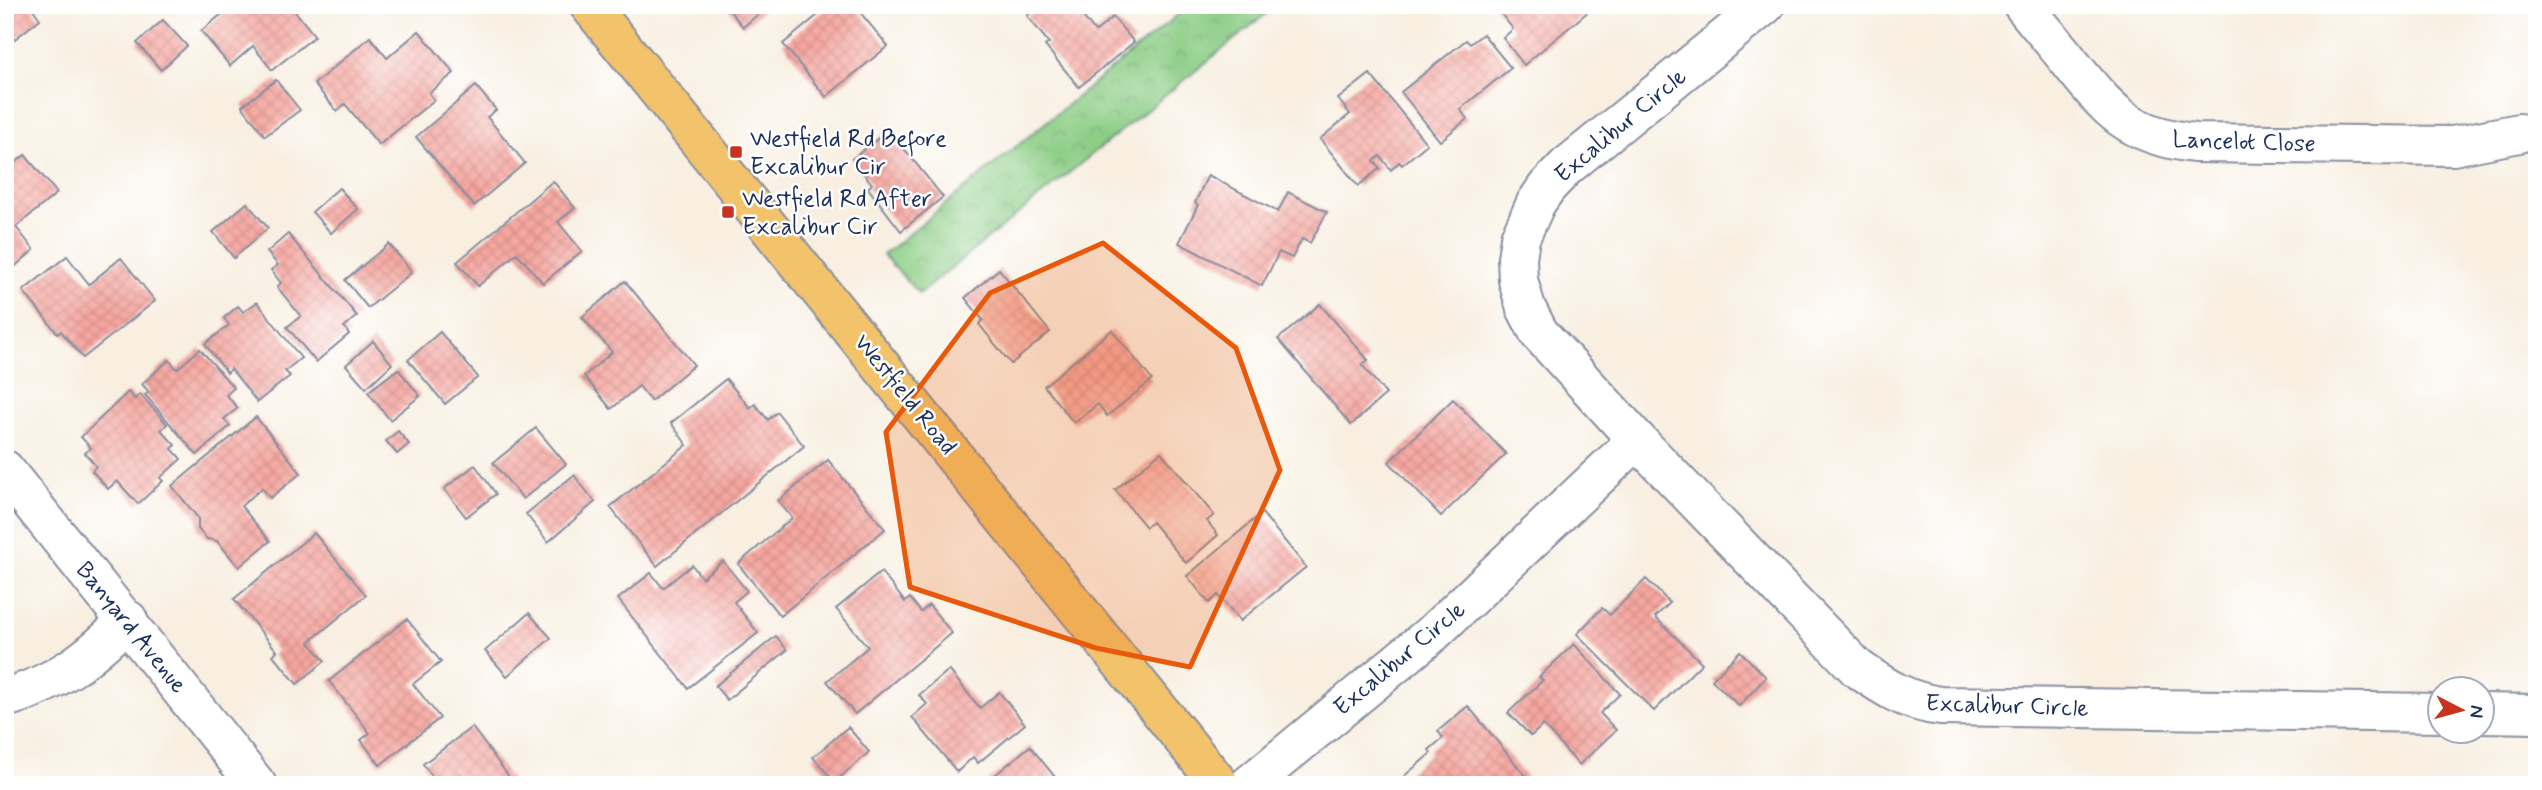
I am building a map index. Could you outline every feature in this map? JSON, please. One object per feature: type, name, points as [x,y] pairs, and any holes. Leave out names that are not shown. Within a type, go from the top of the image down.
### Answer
[{"type":"main road","name":"Westfield Road","points":[[589,5],[1220,785]]},
{"type":"street","name":"Excalibur Circle","points":[[1765,5],[1566,167],[1536,203],[1520,238],[1518,280],[1526,308],[1539,333],[1637,440],[1850,661],[1882,685],[1910,700],[1954,706],[2426,713]]},
{"type":"street","name":"Lancelot Close","points":[[2024,5],[2092,92],[2107,107],[2139,130],[2157,137],[2195,143],[2453,146],[2519,133]]},
{"type":"street","name":"Excalibur Circle","points":[[1250,785],[1434,632],[1637,440]]},
{"type":"street","name":"Banyard Avenue","points":[[5,470],[128,620],[257,785]]},
{"type":"street","points":[[5,698],[52,680],[72,669],[96,652],[128,620]]},
{"type":"street","points":[[2496,713],[2537,714]]},
{"type":"highlighted area","points":[[1103,243],[1236,348],[1280,470],[1190,667],[1096,648],[910,587],[886,432],[990,293]]},
{"type":"green space","points":[[1190,5],[1277,5],[919,294],[883,255]]},
{"type":"building","points":[[5,5],[30,5],[40,19],[5,47]]},
{"type":"building","points":[[233,5],[290,5],[315,36],[272,70],[253,46],[230,66],[201,31]]},
{"type":"building","points":[[725,5],[769,5],[743,27]]},
{"type":"building","points":[[830,5],[854,5],[888,46],[826,97],[783,44]]},
{"type":"building","points":[[1040,5],[1074,5],[1095,32],[1113,17],[1134,42],[1079,87],[1045,46],[1049,43],[1027,16]]},
{"type":"building","points":[[1494,5],[1596,5],[1524,65],[1503,38],[1513,29]]},
{"type":"building","points":[[163,20],[187,46],[161,70],[137,43]]},
{"type":"building","points":[[419,31],[454,73],[429,93],[434,100],[379,145],[345,104],[337,111],[314,84],[370,37],[387,58]]},
{"type":"building","points":[[1483,34],[1511,68],[1460,109],[1467,119],[1440,141],[1401,92],[1466,40],[1470,44]]},
{"type":"building","points":[[1370,74],[1427,144],[1402,165],[1399,162],[1391,170],[1380,156],[1374,161],[1380,168],[1358,186],[1320,139],[1350,114],[1338,99]]},
{"type":"building","points":[[276,80],[300,110],[265,136],[242,106]]},
{"type":"building","points":[[476,86],[496,110],[487,117],[525,163],[474,206],[416,137]]},
{"type":"building","points":[[889,130],[943,197],[901,231],[868,188],[872,184],[852,159]]},
{"type":"building","points":[[25,155],[57,193],[16,227],[34,250],[5,275],[5,171]]},
{"type":"building","points":[[1208,175],[1278,212],[1288,192],[1327,212],[1310,243],[1302,239],[1292,258],[1279,252],[1262,286],[1179,243],[1198,205],[1195,203]]},
{"type":"building","points":[[553,181],[575,208],[558,222],[582,251],[543,283],[517,253],[478,286],[457,262]]},
{"type":"building","points":[[339,188],[358,209],[331,233],[312,212]]},
{"type":"building","points":[[247,203],[268,228],[234,258],[213,232]]},
{"type":"building","points":[[288,234],[357,316],[344,327],[349,334],[316,362],[287,327],[301,316],[277,287],[281,283],[271,270],[278,265],[267,252]]},
{"type":"building","points":[[389,244],[412,272],[368,308],[345,280]]},
{"type":"building","points":[[67,256],[89,284],[121,258],[155,301],[83,358],[61,331],[58,334],[23,291]]},
{"type":"building","points":[[999,269],[1050,332],[1011,364],[979,324],[983,320],[965,298]]},
{"type":"building","points":[[625,281],[694,365],[651,401],[639,386],[611,409],[584,376],[612,352],[582,317]]},
{"type":"building","points":[[257,302],[301,358],[285,371],[290,376],[257,402],[231,369],[227,373],[205,344],[229,325],[224,318],[238,306],[243,312]]},
{"type":"building","points":[[1320,304],[1368,360],[1362,365],[1386,394],[1351,425],[1278,339]]},
{"type":"building","points":[[1112,330],[1152,380],[1107,416],[1098,404],[1074,423],[1044,386]]},
{"type":"building","points":[[440,332],[478,377],[445,404],[408,360]]},
{"type":"building","points":[[373,341],[392,364],[366,388],[346,365]]},
{"type":"building","points":[[200,349],[234,388],[226,395],[238,408],[224,419],[230,426],[197,455],[145,395],[149,392],[142,384],[169,360],[177,369]]},
{"type":"building","points":[[398,369],[420,396],[390,420],[368,392]]},
{"type":"building","points":[[726,379],[750,408],[755,404],[768,420],[777,412],[804,446],[657,566],[610,507],[687,445],[671,423]]},
{"type":"building","points":[[128,392],[135,399],[140,394],[167,424],[161,430],[175,445],[172,449],[181,459],[160,478],[163,481],[138,504],[117,481],[108,489],[92,471],[96,466],[85,453],[91,448],[81,437]]},
{"type":"building","points":[[1453,399],[1506,454],[1441,516],[1389,462]]},
{"type":"building","points":[[256,417],[301,473],[270,498],[262,488],[241,506],[270,541],[239,567],[217,541],[207,539],[198,529],[198,518],[172,486]]},
{"type":"building","points":[[536,428],[566,464],[523,499],[493,463]]},
{"type":"building","points":[[398,431],[409,444],[397,454],[386,441]]},
{"type":"building","points":[[1161,452],[1214,515],[1207,521],[1218,535],[1186,563],[1152,522],[1146,527],[1115,490]]},
{"type":"building","points":[[828,460],[885,529],[780,616],[738,564],[792,518],[778,501]]},
{"type":"building","points":[[475,465],[496,494],[466,517],[444,489]]},
{"type":"building","points":[[574,475],[595,502],[548,542],[526,514]]},
{"type":"building","points":[[1262,513],[1306,567],[1240,621],[1218,595],[1209,603],[1187,576]]},
{"type":"building","points":[[314,533],[366,595],[309,642],[325,661],[297,684],[273,655],[277,651],[234,599]]},
{"type":"building","points":[[723,561],[747,591],[734,602],[758,633],[688,688],[618,599],[651,573],[663,588],[692,565],[702,578]]},
{"type":"building","points":[[881,572],[905,602],[910,598],[921,612],[929,605],[952,633],[855,714],[827,681],[868,647],[836,609]]},
{"type":"building","points":[[1646,579],[1670,603],[1655,617],[1702,663],[1654,711],[1577,634],[1602,608],[1610,615]]},
{"type":"building","points":[[529,613],[551,638],[507,676],[485,651]]},
{"type":"building","points":[[407,619],[441,662],[413,684],[440,718],[380,765],[361,740],[370,733],[329,681]]},
{"type":"building","points":[[776,636],[787,650],[727,700],[715,686]]},
{"type":"building","points":[[1574,644],[1620,694],[1600,713],[1616,730],[1579,765],[1543,725],[1531,736],[1508,713],[1543,680],[1539,677]]},
{"type":"building","points":[[1740,651],[1766,677],[1739,706],[1712,680]]},
{"type":"building","points":[[949,670],[980,708],[999,692],[1025,724],[978,763],[973,757],[957,772],[912,717],[927,704],[919,695]]},
{"type":"building","points":[[1468,706],[1529,780],[1523,785],[1483,785],[1481,782],[1478,785],[1394,785],[1431,753],[1429,750],[1443,738],[1438,731]]},
{"type":"building","points":[[472,727],[515,785],[467,785],[460,775],[447,785],[439,785],[423,764]]},
{"type":"building","points":[[848,727],[869,752],[835,782],[813,757]]},
{"type":"building","points":[[1030,746],[1059,782],[1056,785],[983,785]]},
{"type":"place","name":"Westfield Rd Before Excalibur Cir","points":[[736,152]]},
{"type":"place","name":"Westfield Rd After Excalibur Cir","points":[[728,212]]}]
